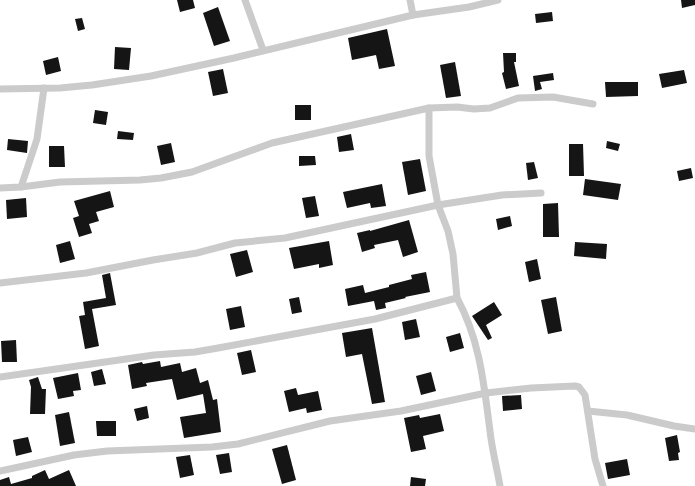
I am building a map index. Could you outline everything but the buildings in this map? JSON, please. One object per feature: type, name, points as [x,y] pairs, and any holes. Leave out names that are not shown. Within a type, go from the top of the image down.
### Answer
[{"type":"street","points":[[245,0],[264,50]]},
{"type":"street","points":[[410,0],[413,15]]},
{"type":"street","points":[[0,89],[60,88],[92,85],[151,76],[413,15],[469,7],[498,0]]},
{"type":"street","points":[[20,187],[37,139],[44,88]]},
{"type":"street","points":[[0,188],[60,182],[160,178],[192,172],[272,143],[429,108],[490,108],[518,98],[553,97],[593,104]]},
{"type":"street","points":[[429,108],[429,156],[438,205],[448,231],[453,254],[457,298],[465,314],[477,351],[486,393],[490,432],[500,486]]},
{"type":"street","points":[[0,284],[86,273],[197,253],[235,243],[285,238],[438,205],[502,196],[541,193]]},
{"type":"street","points":[[0,377],[154,354],[195,352],[375,319],[457,298]]},
{"type":"street","points":[[0,472],[74,455],[107,451],[212,447],[238,444],[330,421],[401,411],[486,393],[531,388],[575,386],[580,388],[585,395],[595,460],[603,486]]},
{"type":"street","points":[[588,411],[627,415],[674,426],[695,429]]}]
